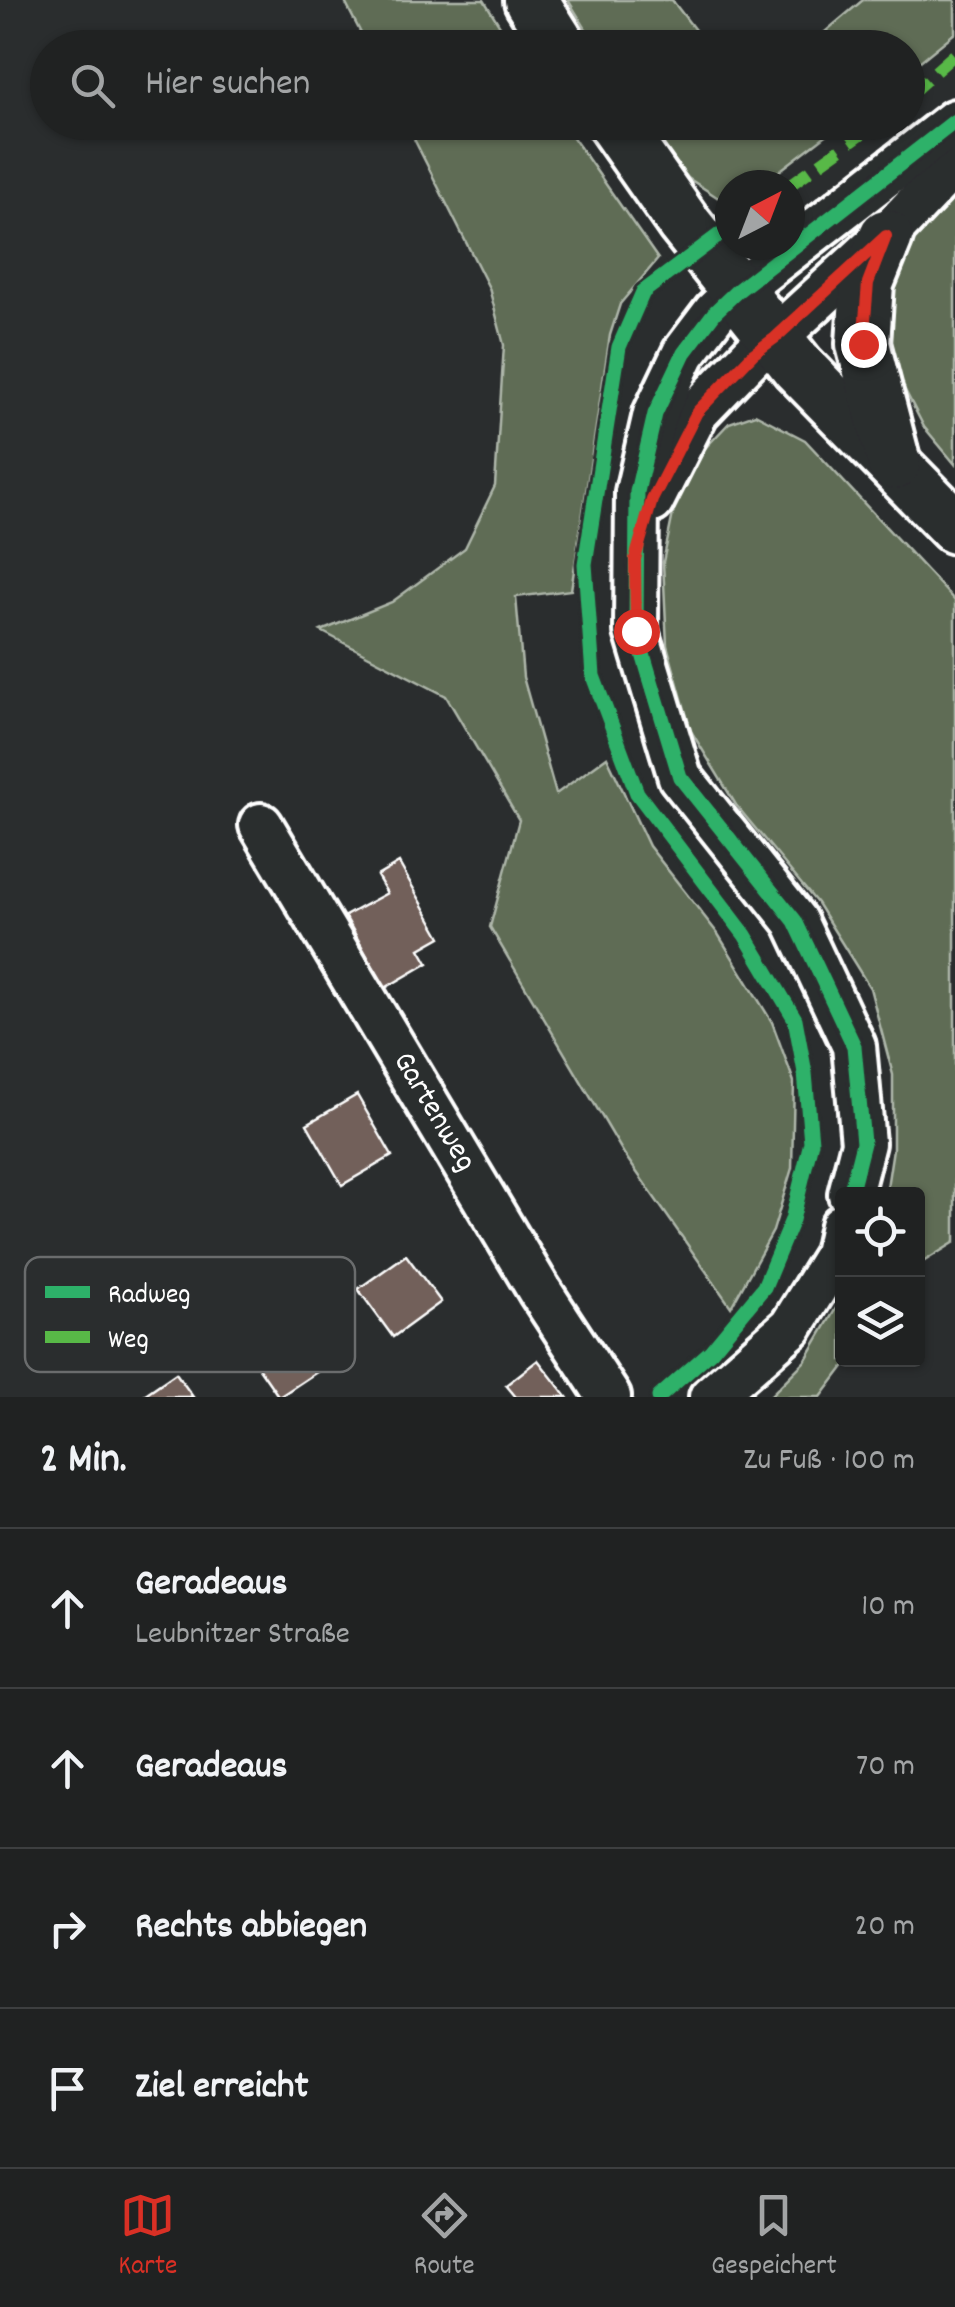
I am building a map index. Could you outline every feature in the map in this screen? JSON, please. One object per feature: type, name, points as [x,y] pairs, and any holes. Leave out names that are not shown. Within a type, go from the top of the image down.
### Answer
[{"type":"main road","points":[[531,0],[550,30]]},
{"type":"main road","points":[[626,140],[683,222],[798,367],[955,526]]},
{"type":"main road","points":[[886,236],[868,283],[863,344],[894,464]]},
{"type":"street","points":[[852,1187],[863,1142],[854,1046],[795,921],[680,777],[636,631],[636,492],[655,414],[684,352],[715,312],[955,121]]},
{"type":"street","points":[[635,559],[652,500],[697,412],[753,354],[886,236],[955,163]]},
{"type":"street","name":"Gartenweg","points":[[262,825],[539,1290],[608,1397]]},
{"type":"street","points":[[711,1397],[791,1327],[835,1256]]},
{"type":"green space","points":[[344,0],[484,0],[503,30],[359,30]]},
{"type":"green space","points":[[568,0],[672,0],[695,30],[587,30]]},
{"type":"green space","points":[[863,0],[955,0],[955,33],[925,57],[925,30],[827,30]]},
{"type":"green space","points":[[415,140],[575,140],[658,259],[620,304],[610,335],[571,590],[516,597],[523,677],[556,794],[607,757],[649,846],[718,934],[772,1022],[794,1082],[792,1168],[773,1231],[731,1307],[624,1154],[490,927],[519,820],[446,696],[321,631],[392,602],[465,548],[495,486],[504,345],[489,288]]},
{"type":"green space","points":[[659,140],[820,140],[781,170],[715,170],[715,196],[688,178]]},
{"type":"green space","points":[[955,184],[955,464],[924,427],[891,363],[885,314],[912,227]]},
{"type":"green space","points":[[755,414],[805,440],[955,601],[955,1242],[925,1261],[925,1187],[887,1187],[893,1149],[893,1075],[870,988],[817,903],[736,805],[691,731],[667,645],[663,562],[675,504],[695,459],[729,423]]},
{"type":"green space","points":[[835,1310],[835,1367],[844,1367],[821,1397],[769,1397],[805,1361]]},
{"type":"building","points":[[399,863],[441,937],[420,949],[428,963],[385,988],[345,916],[387,893],[377,876]]},
{"type":"building","points":[[357,1095],[392,1156],[342,1185],[307,1124]]},
{"type":"building","points":[[406,1255],[441,1302],[393,1337],[358,1289]]},
{"type":"building","points":[[538,1360],[567,1397],[516,1397],[506,1385]]},
{"type":"building","points":[[262,1372],[317,1372],[279,1397]]},
{"type":"building","points":[[176,1373],[193,1397],[141,1397]]},
{"type":"marked path","points":[[925,81],[955,54]]},
{"type":"marked path","points":[[805,174],[853,140]]},
{"type":"cycle path","points":[[852,1187],[863,1143],[854,1046],[795,921],[680,777],[636,631],[637,492],[655,414],[684,353],[715,312],[955,121]]},
{"type":"cycle path","points":[[659,1397],[711,1351],[764,1287],[792,1220],[811,1142],[795,1019],[745,935],[637,793],[593,676],[585,564],[619,347],[643,292],[715,238]]},
{"type":"route","points":[[636,631],[635,559],[652,500],[697,412],[753,354],[886,236],[868,283],[863,344]]}]
